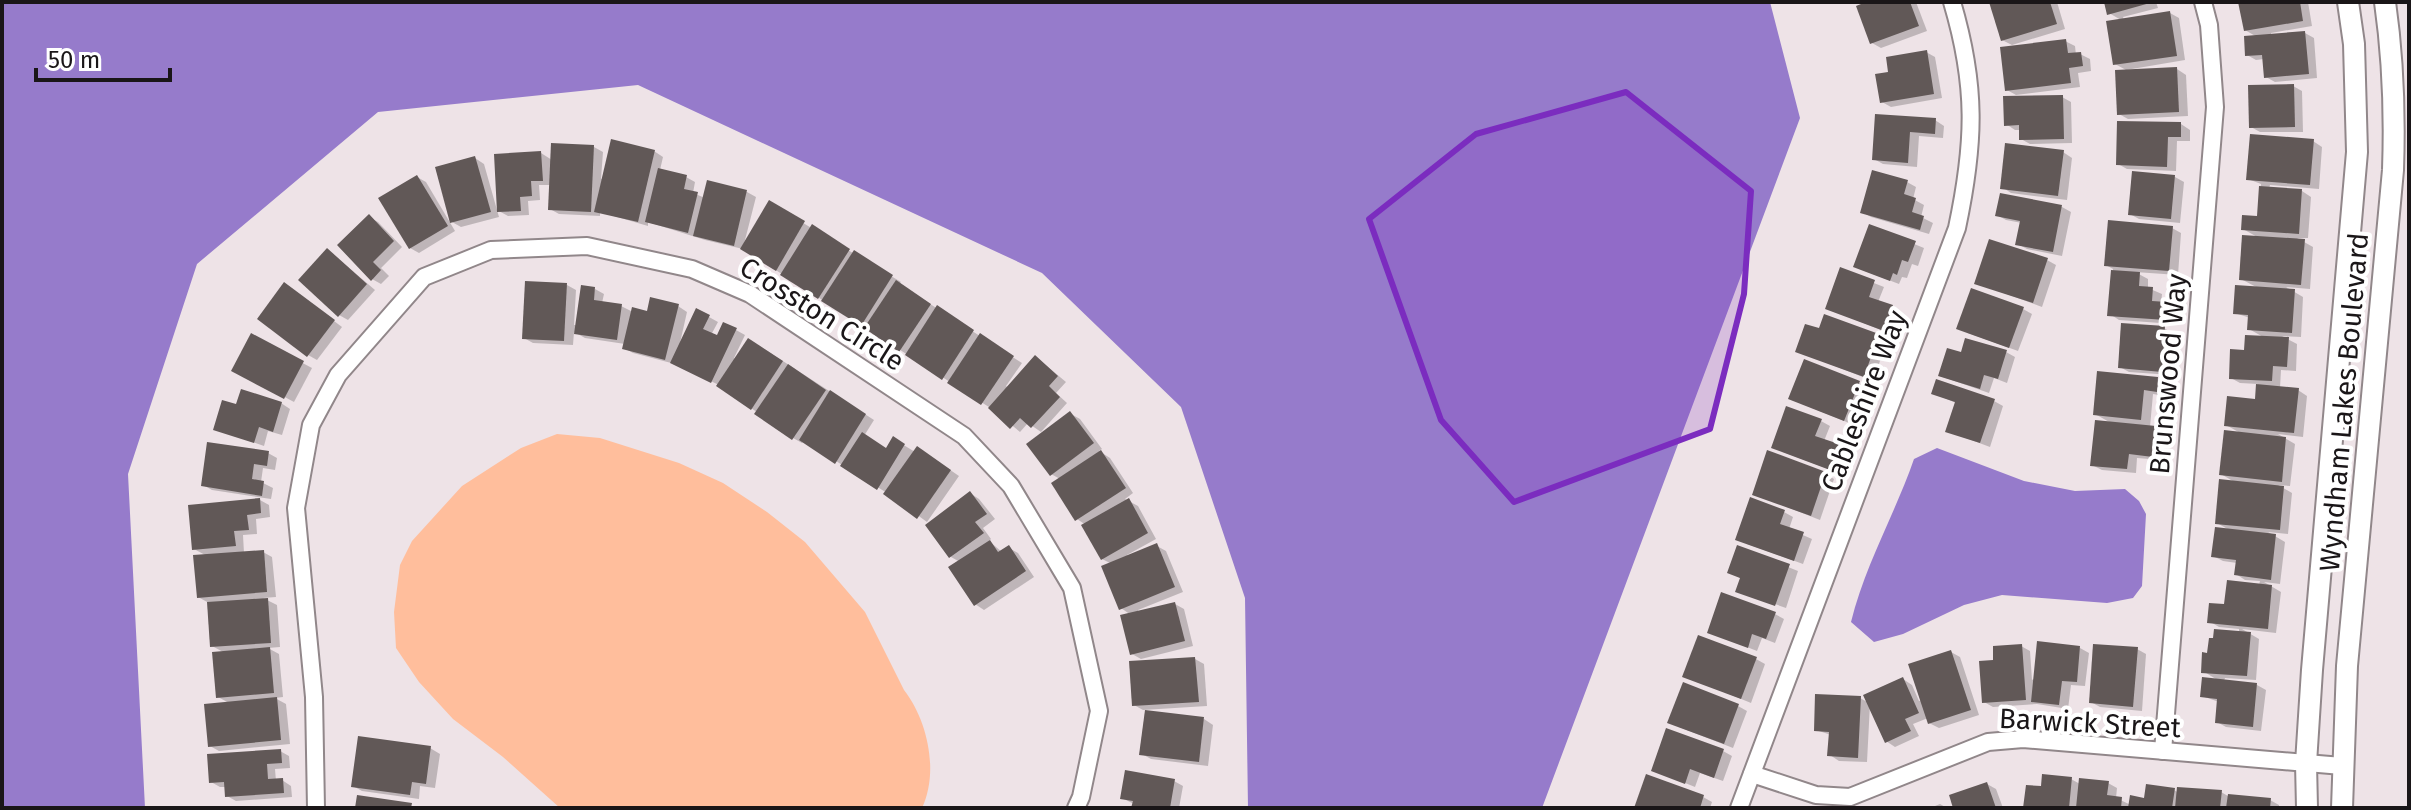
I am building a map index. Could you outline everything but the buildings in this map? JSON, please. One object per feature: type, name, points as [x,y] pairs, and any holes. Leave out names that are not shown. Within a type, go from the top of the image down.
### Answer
[{"type":"street","name":"Cableshire Way","points":[[1739,808],[1957,228],[1972,141],[1972,110],[1970,77],[1952,2]]},
{"type":"street","name":"Brunswood Way","points":[[2163,751],[2215,107],[2209,25],[2203,2]]},
{"type":"street","name":"Wyndham Lakes Boulevard","points":[[2307,808],[2306,763],[2357,152],[2354,44],[2348,2]]},
{"type":"street","name":"Wyndham Lakes Boulevard","points":[[2342,808],[2347,666],[2393,170],[2395,110],[2391,40],[2385,2]]},
{"type":"street","name":"Crosston Circle","points":[[316,808],[314,697],[296,508],[311,425],[338,375],[424,277],[491,250],[587,246],[692,269],[750,294],[964,436],[1011,486],[1072,588],[1099,711],[1076,808]]},
{"type":"street","name":"Barwick Street","points":[[1752,774],[1816,795],[1850,797],[1988,742],[2023,739],[2342,766]]},
{"type":"highlighted area","points":[[1626,92],[1751,191],[1744,294],[1710,429],[1514,502],[1441,420],[1369,219],[1476,134]]},
{"type":"shaded area","points":[[2,2],[1770,2],[1800,118],[1542,808],[1248,808],[1245,598],[1181,407],[1042,273],[638,85],[378,112],[197,264],[128,474],[145,808],[10,808],[2,807]]},
{"type":"shaded area","points":[[557,434],[600,438],[679,463],[723,483],[805,542],[865,612],[919,716],[925,731],[930,763],[930,779],[922,808],[560,808],[503,757],[453,719],[419,682],[396,648],[394,612],[400,565],[412,541],[462,486],[521,448]]},
{"type":"shaded area","points":[[1937,448],[2024,481],[2075,491],[2125,489],[2139,501],[2146,514],[2142,586],[2133,598],[2107,603],[2002,595],[1964,605],[1903,634],[1874,642],[1851,622],[1857,601],[1914,459]]}]
